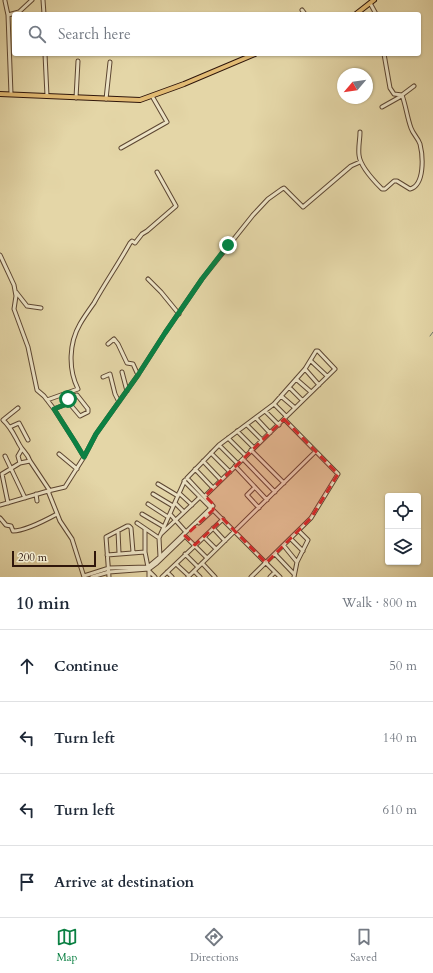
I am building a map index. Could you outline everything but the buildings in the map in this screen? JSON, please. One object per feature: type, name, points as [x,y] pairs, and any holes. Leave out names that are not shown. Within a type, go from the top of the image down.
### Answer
[{"type":"main road","points":[[358,12],[372,1]]},
{"type":"main road","points":[[0,94],[135,101],[184,84],[250,56]]},
{"type":"street","points":[[19,12],[32,0]]},
{"type":"street","points":[[43,0],[44,12]]},
{"type":"street","points":[[5,1],[8,15],[11,94]]},
{"type":"street","points":[[372,1],[375,12]]},
{"type":"street","points":[[8,15],[12,14]]},
{"type":"street","points":[[46,56],[47,96]]},
{"type":"street","points":[[384,56],[390,88],[394,94],[402,95]]},
{"type":"street","points":[[76,98],[78,61]]},
{"type":"street","points":[[106,99],[110,62]]},
{"type":"street","points":[[382,107],[414,86]]},
{"type":"street","points":[[360,132],[360,162],[382,189],[385,189],[395,181],[410,189],[415,186],[420,178],[422,157],[420,145],[411,128],[406,105],[402,95]]},
{"type":"street","points":[[121,148],[167,122],[152,96]]},
{"type":"street","points":[[0,505],[65,487],[77,469],[96,434],[138,375],[202,279],[253,215],[274,193],[284,188],[303,207],[346,170],[360,162]]},
{"type":"street","points":[[47,400],[78,389],[74,380],[71,366],[73,344],[80,324],[130,242],[135,243],[142,234],[147,232],[176,206],[157,172]]},
{"type":"street","points":[[0,255],[14,284],[16,292],[14,309],[28,347],[38,392],[54,409],[84,457]]},
{"type":"street","points":[[148,279],[179,314]]},
{"type":"street","points":[[16,292],[27,306],[41,308]]},
{"type":"street","points":[[108,344],[114,339],[127,363],[133,364],[138,375]]},
{"type":"street","points":[[160,557],[160,536],[184,481],[219,445],[274,404],[305,370],[316,351],[318,351],[335,369],[205,496]]},
{"type":"street","points":[[311,360],[327,376]]},
{"type":"street","points":[[305,370],[319,385]]},
{"type":"street","points":[[122,372],[127,391]]},
{"type":"street","points":[[103,377],[110,374],[115,394],[119,402]]},
{"type":"street","points":[[296,379],[311,392]]},
{"type":"street","points":[[289,387],[302,400]]},
{"type":"street","points":[[78,395],[88,409],[88,412],[80,416],[69,403],[68,398],[78,395]]},
{"type":"street","points":[[281,396],[295,408]]},
{"type":"street","points":[[54,409],[69,403]]},
{"type":"street","points":[[251,577],[312,518],[338,474],[315,452],[274,404]]},
{"type":"street","points":[[18,408],[3,420],[10,427],[22,449],[27,453],[49,491],[63,527],[69,532],[72,539],[84,576],[109,570],[149,569],[157,563],[212,509],[213,505],[187,478]]},
{"type":"street","points":[[265,411],[279,424]]},
{"type":"street","points":[[256,418],[270,433]]},
{"type":"street","points":[[10,427],[19,423],[28,440]]},
{"type":"street","points":[[247,425],[262,440]]},
{"type":"street","points":[[237,431],[284,483]]},
{"type":"street","points":[[228,438],[246,456]]},
{"type":"street","points":[[219,445],[267,500]]},
{"type":"street","points":[[20,463],[18,456],[22,449]]},
{"type":"street","points":[[176,564],[188,577],[315,452]]},
{"type":"street","points":[[211,453],[230,472]]},
{"type":"street","points":[[59,454],[77,469]]},
{"type":"street","points":[[5,456],[25,498]]},
{"type":"street","points":[[243,459],[275,492]]},
{"type":"street","points":[[8,503],[2,474],[20,463],[30,460]]},
{"type":"street","points":[[203,461],[221,480]]},
{"type":"street","points":[[195,469],[213,488]]},
{"type":"street","points":[[184,481],[280,577]]},
{"type":"street","points":[[158,484],[179,494],[192,505]]},
{"type":"street","points":[[255,487],[247,495],[259,508]]},
{"type":"street","points":[[36,494],[37,501]]},
{"type":"street","points":[[153,494],[184,512]]},
{"type":"street","points":[[160,536],[200,497]]},
{"type":"street","points":[[148,504],[169,515],[176,521],[207,558]]},
{"type":"street","points":[[0,518],[6,525],[11,526],[13,531],[15,531],[24,529],[57,514]]},
{"type":"street","points":[[142,514],[164,527]]},
{"type":"street","points":[[162,577],[223,519]]},
{"type":"street","points":[[138,523],[145,529],[160,536]]},
{"type":"street","points":[[109,577],[106,538],[127,526],[131,528],[133,552]]},
{"type":"street","points":[[213,528],[225,541]]},
{"type":"street","points":[[145,529],[145,552],[149,569],[149,577]]},
{"type":"street","points":[[118,531],[119,553]]},
{"type":"street","points":[[294,576],[297,562],[308,540],[299,531]]},
{"type":"street","points":[[149,569],[186,534]]},
{"type":"street","points":[[204,537],[216,549]]},
{"type":"street","points":[[291,539],[302,551]]},
{"type":"street","points":[[284,546],[297,562]]},
{"type":"street","points":[[107,555],[145,552]]},
{"type":"street","points":[[185,554],[198,567]]},
{"type":"street","points":[[275,554],[294,576]]},
{"type":"street","points":[[202,563],[215,577]]},
{"type":"street","points":[[149,569],[155,577]]},
{"type":"street","points":[[92,577],[109,570]]},
{"type":"street","points":[[194,571],[200,577]]},
{"type":"street","points":[[167,572],[172,577]]},
{"type":"street","points":[[270,577],[275,572]]},
{"type":"highlighted area","points":[[284,419],[338,474],[311,518],[266,563],[223,519],[195,545],[185,536],[213,510],[214,505],[205,496]]},
{"type":"waterway","points":[[430,336],[433,332]]},
{"type":"route","points":[[68,399],[69,403],[54,409],[84,457],[96,434],[138,375],[202,279],[228,245]]}]
